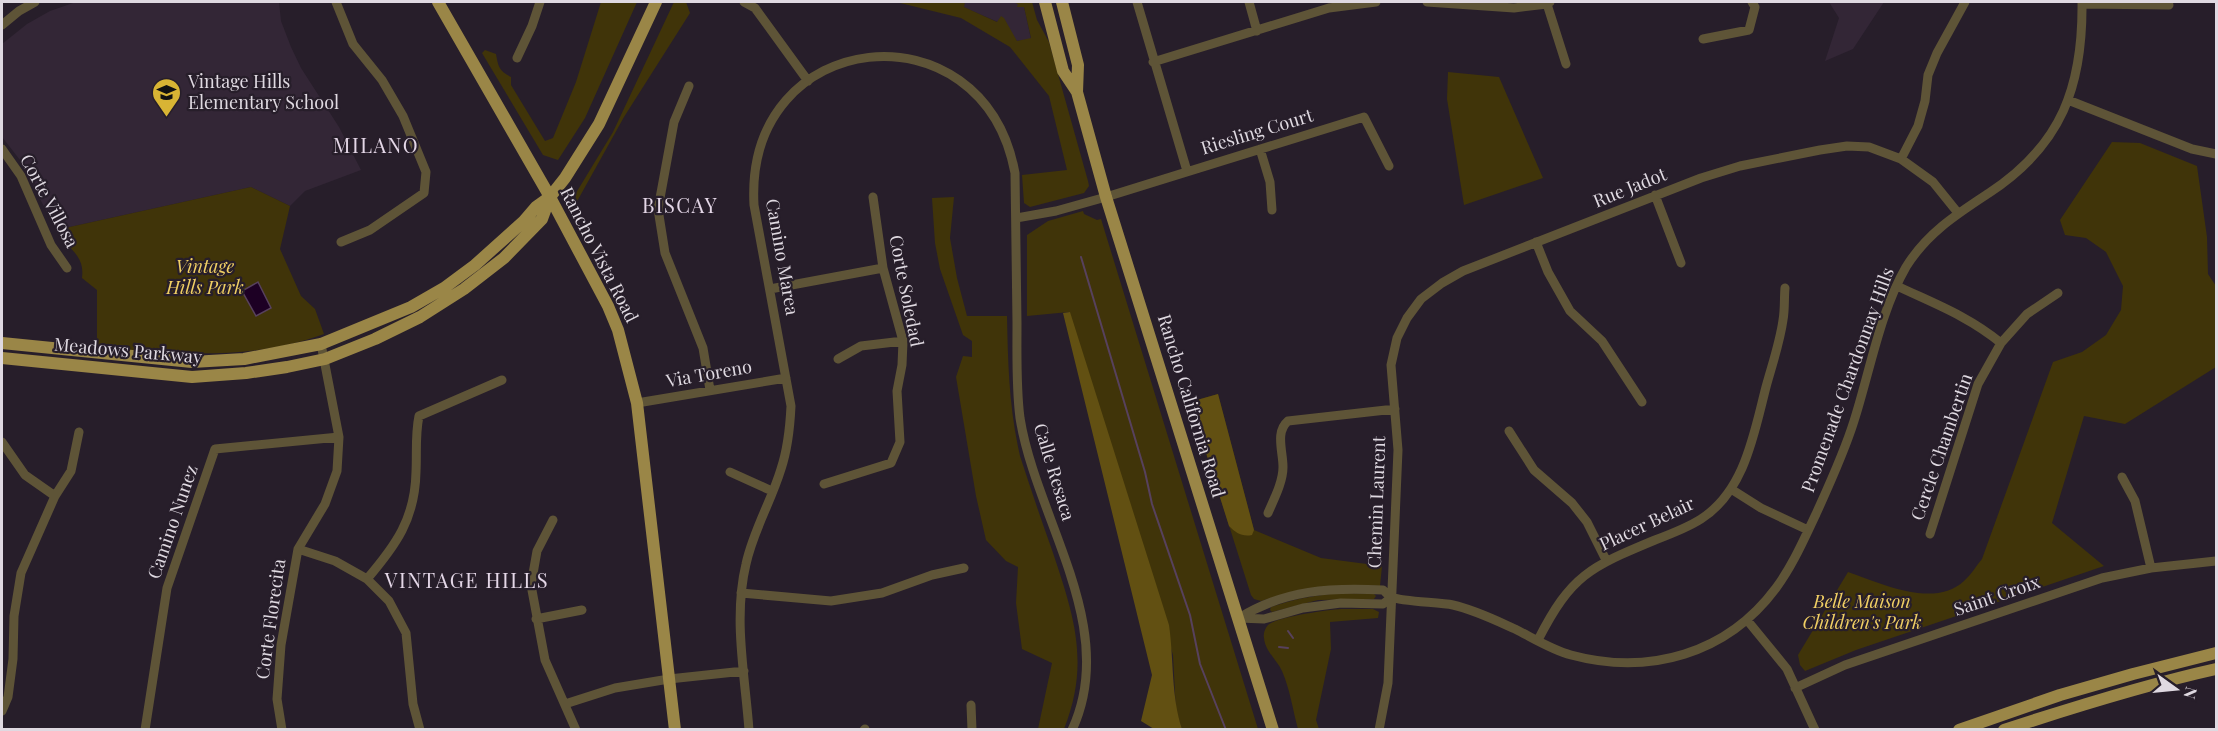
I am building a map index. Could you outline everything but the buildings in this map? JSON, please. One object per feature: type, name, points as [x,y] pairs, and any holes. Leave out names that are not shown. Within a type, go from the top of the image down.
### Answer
[{"type":"main road","name":"Rancho Vista Road","points":[[438,2],[550,197],[618,330],[637,404],[675,729]]},
{"type":"main road","name":"Meadows Parkway","points":[[2,343],[192,362],[244,359],[321,344],[411,308],[476,265],[536,207],[550,197],[565,178],[599,124],[656,2]]},
{"type":"main road","name":"Rancho California Road","points":[[1045,2],[1063,71],[1077,92],[1107,197],[1273,729]]},
{"type":"main road","points":[[1055,2],[1067,19]]},
{"type":"main road","name":"Rancho California Road","points":[[1062,2],[1078,64],[1077,92]]},
{"type":"main road","name":"Meadows Parkway","points":[[2,358],[192,377],[246,374],[286,368],[325,358],[375,339],[420,317],[464,290],[504,258],[542,219],[550,197]]},
{"type":"main road","points":[[1959,729],[2081,689],[2217,653]]},
{"type":"main road","points":[[2004,729],[2171,679],[2217,669]]},
{"type":"street","points":[[2,25],[19,10],[35,2]]},
{"type":"street","points":[[336,2],[353,44],[382,80],[403,116],[426,172],[424,193],[370,230],[341,242]]},
{"type":"street","points":[[517,58],[540,2]]},
{"type":"street","points":[[744,2],[755,8],[808,81]]},
{"type":"street","points":[[1137,2],[1187,171]]},
{"type":"street","points":[[1249,2],[1257,31]]},
{"type":"street","points":[[1153,62],[1329,8],[1376,2]]},
{"type":"street","points":[[1426,2],[1514,8],[1548,3],[1566,64]]},
{"type":"street","points":[[1703,39],[1749,30],[1755,7],[1752,2]]},
{"type":"street","points":[[1901,159],[1918,126],[1925,101],[1928,75],[1937,53],[1965,2]]},
{"type":"street","points":[[2082,3],[2169,5]]},
{"type":"street","name":"Promenade Chardonnay Hills","points":[[1239,618],[1259,605],[1299,594],[1321,590],[1383,590],[1392,597],[1453,605],[1480,613],[1570,655],[1624,664],[1658,662],[1698,649],[1717,640],[1747,620],[1778,586],[1808,530],[1850,431],[1897,286],[1919,248],[1935,231],[2025,165],[2049,136],[2068,100],[2079,62],[2082,3]]},
{"type":"street","name":"Camino Marea","points":[[748,729],[740,622],[741,593],[754,535],[781,471],[790,428],[791,406],[754,205],[756,164],[768,124],[781,105],[808,81],[833,66],[857,59],[880,56],[901,57],[921,62],[958,78],[987,106],[1006,138],[1015,173],[1016,218]]},
{"type":"street","points":[[689,86],[674,122],[658,209],[665,253],[703,348],[710,390]]},
{"type":"street","points":[[2068,100],[2192,149],[2217,154]]},
{"type":"street","name":"Riesling Court","points":[[1016,218],[1056,211],[1107,197],[1364,117],[1389,166]]},
{"type":"street","name":"Rue Jadot","points":[[1395,409],[1391,365],[1397,338],[1407,318],[1422,300],[1442,283],[1463,271],[1655,195],[1740,166],[1847,146],[1869,147],[1901,159],[1933,182],[1958,213]]},
{"type":"street","points":[[1260,148],[1270,182],[1272,210]]},
{"type":"street","name":"Corte Villosa","points":[[2,149],[21,176],[51,245],[67,268]]},
{"type":"street","points":[[1655,195],[1681,263]]},
{"type":"street","name":"Corte Soledad","points":[[824,484],[891,463],[900,442],[897,390],[902,365],[903,341],[883,268],[873,197]]},
{"type":"street","name":"Calle Resaca","points":[[1016,218],[1017,377],[1021,419],[1030,456],[1077,596],[1083,624],[1086,672],[1072,729]]},
{"type":"street","points":[[1536,242],[1548,272],[1570,311],[1602,341],[1642,402]]},
{"type":"street","points":[[770,289],[883,268]]},
{"type":"street","points":[[1897,286],[1955,312],[1978,325],[2001,343]]},
{"type":"street","name":"Placer Belair","points":[[1538,640],[1554,609],[1568,590],[1587,572],[1606,560],[1703,518],[1731,489],[1742,469],[1754,434],[1783,321],[1785,288]]},
{"type":"street","name":"Cercle Chambertin","points":[[1930,534],[1978,384],[2001,343],[2027,314],[2058,293]]},
{"type":"street","points":[[838,359],[861,346],[903,341]]},
{"type":"street","name":"Corte Florecita","points":[[282,729],[277,699],[280,645],[298,549],[325,504],[337,471],[339,437],[321,344]]},
{"type":"street","name":"Via Toreno","points":[[637,404],[786,378]]},
{"type":"street","points":[[367,579],[393,549],[410,514],[416,474],[415,434],[419,416],[502,380]]},
{"type":"street","points":[[1268,513],[1283,470],[1280,434],[1282,425],[1288,421],[1395,409]]},
{"type":"street","name":"Chemin Laurent","points":[[1379,729],[1388,683],[1398,450],[1395,409]]},
{"type":"street","points":[[1509,431],[1534,470],[1572,503],[1587,522],[1606,560]]},
{"type":"street","points":[[2,711],[8,696],[13,659],[14,616],[21,573],[55,496],[71,471],[79,432]]},
{"type":"street","name":"Camino Nunez","points":[[145,729],[167,588],[215,449],[339,437]]},
{"type":"street","points":[[2,441],[25,475],[55,496]]},
{"type":"street","points":[[730,472],[772,491]]},
{"type":"street","points":[[2122,477],[2136,501],[2151,568]]},
{"type":"street","points":[[1731,489],[1761,508],[1808,530]]},
{"type":"street","points":[[553,520],[537,551],[531,585],[545,660],[576,729]]},
{"type":"street","points":[[298,549],[335,561],[367,579],[389,601],[406,633],[413,704],[420,729]]},
{"type":"street","name":"Saint Croix","points":[[1795,688],[1845,665],[2091,581],[2151,568],[2217,561]]},
{"type":"street","points":[[741,593],[831,601],[882,593],[932,575],[964,568]]},
{"type":"street","name":"Promenade Chardonnay Hills","points":[[1239,618],[1264,619],[1303,608],[1341,603],[1383,604],[1392,597]]},
{"type":"street","points":[[536,619],[582,610]]},
{"type":"street","points":[[1747,620],[1787,669],[1815,729]]},
{"type":"street","points":[[565,704],[615,688],[669,679],[744,671]]},
{"type":"street","points":[[971,705],[972,729]]},
{"type":"shaded area","name":"Vintage Hills Elementary School","points":[[76,2],[279,2],[281,21],[301,68],[339,127],[361,170],[305,191],[290,206],[251,187],[56,230],[20,160],[2,137],[2,44],[27,24],[50,11]]},
{"type":"shaded area","points":[[965,2],[1023,2],[1031,39],[1017,41],[998,22],[963,7]]},
{"type":"shaded area","points":[[1829,2],[1884,2],[1853,49],[1825,61],[1839,18]]},
{"type":"shaded area","points":[[258,282],[271,308],[256,316],[242,291]]},
{"type":"shaded area","points":[[1070,312],[1169,625],[1174,691],[1182,729],[1154,729],[1141,721],[1152,675],[1063,313]]},
{"type":"shaded area","points":[[1218,394],[1254,530],[1252,535],[1239,534],[1229,526],[1190,402]]},
{"type":"green space","points":[[601,2],[637,2],[585,118],[558,160],[543,155],[482,53],[485,50],[496,54],[500,68],[511,77],[511,85],[545,141],[553,138],[576,82]]},
{"type":"green space","points":[[674,2],[686,2],[690,13],[624,117],[575,205],[576,193],[613,132]]},
{"type":"green space","points":[[896,2],[965,2],[964,7],[997,22],[1001,16],[1004,18],[1017,41],[1031,38],[1024,7],[1017,7],[1018,4],[1013,2],[1032,2],[1037,20],[1049,42],[1088,181],[1089,186],[1084,193],[1030,207],[1024,203],[1022,175],[1067,170],[1049,96],[1010,47],[961,18]]},
{"type":"green space","points":[[1448,72],[1499,77],[1543,178],[1464,205],[1447,99]]},
{"type":"green space","name":"Belle Maison Children's Park","points":[[2112,142],[2140,143],[2197,166],[2207,237],[2208,274],[2216,286],[2216,367],[2125,424],[2084,416],[2052,523],[2104,566],[1856,650],[1805,671],[1800,665],[1798,655],[1848,572],[1907,591],[1938,593],[1952,589],[1964,581],[1982,559],[2053,362],[2082,352],[2106,335],[2121,310],[2123,286],[2106,252],[2086,238],[2065,235],[2060,220]]},
{"type":"green space","name":"Vintage Hills Park","points":[[251,187],[290,206],[280,249],[301,296],[315,309],[324,334],[296,343],[240,352],[183,353],[97,347],[97,290],[82,278],[81,263],[75,252],[56,230]]},
{"type":"green space","points":[[954,197],[950,238],[967,316],[1007,316],[1011,403],[1016,438],[1072,616],[1078,659],[1072,704],[1064,729],[1038,729],[1052,663],[1022,649],[1016,603],[1018,567],[1006,561],[986,540],[976,496],[956,377],[963,356],[972,357],[972,341],[963,335],[940,269],[935,243],[932,198]]},
{"type":"green space","points":[[1083,211],[1084,214],[1097,220],[1101,219],[1258,729],[1182,729],[1176,712],[1173,655],[1069,312],[1027,316],[1027,235],[1048,221]]},
{"type":"green space","points":[[1218,394],[1254,530],[1321,558],[1382,566],[1380,586],[1320,588],[1261,601],[1254,599],[1190,402]]},
{"type":"green space","points":[[1341,593],[1374,594],[1376,596],[1374,599],[1318,600],[1272,612],[1270,610],[1271,607],[1297,600]]},
{"type":"green space","points":[[1341,609],[1373,609],[1379,612],[1378,618],[1330,622],[1331,649],[1316,720],[1319,729],[1298,729],[1285,678],[1265,643],[1264,631],[1268,625],[1281,619]]},
{"type":"waterway","points":[[1081,257],[1145,472],[1152,504],[1190,615],[1200,664],[1226,730]]},
{"type":"waterway","points":[[1288,631],[1293,638]]},
{"type":"waterway","points":[[1279,647],[1288,648]]},
{"type":"place","name":"Vintage Hills Elementary School","points":[[167,118]]},
{"type":"district","name":"MILANO","points":[[376,146]]},
{"type":"district","name":"BISCAY","points":[[680,206]]},
{"type":"district","name":"VINTAGE HILLS","points":[[467,581]]}]
